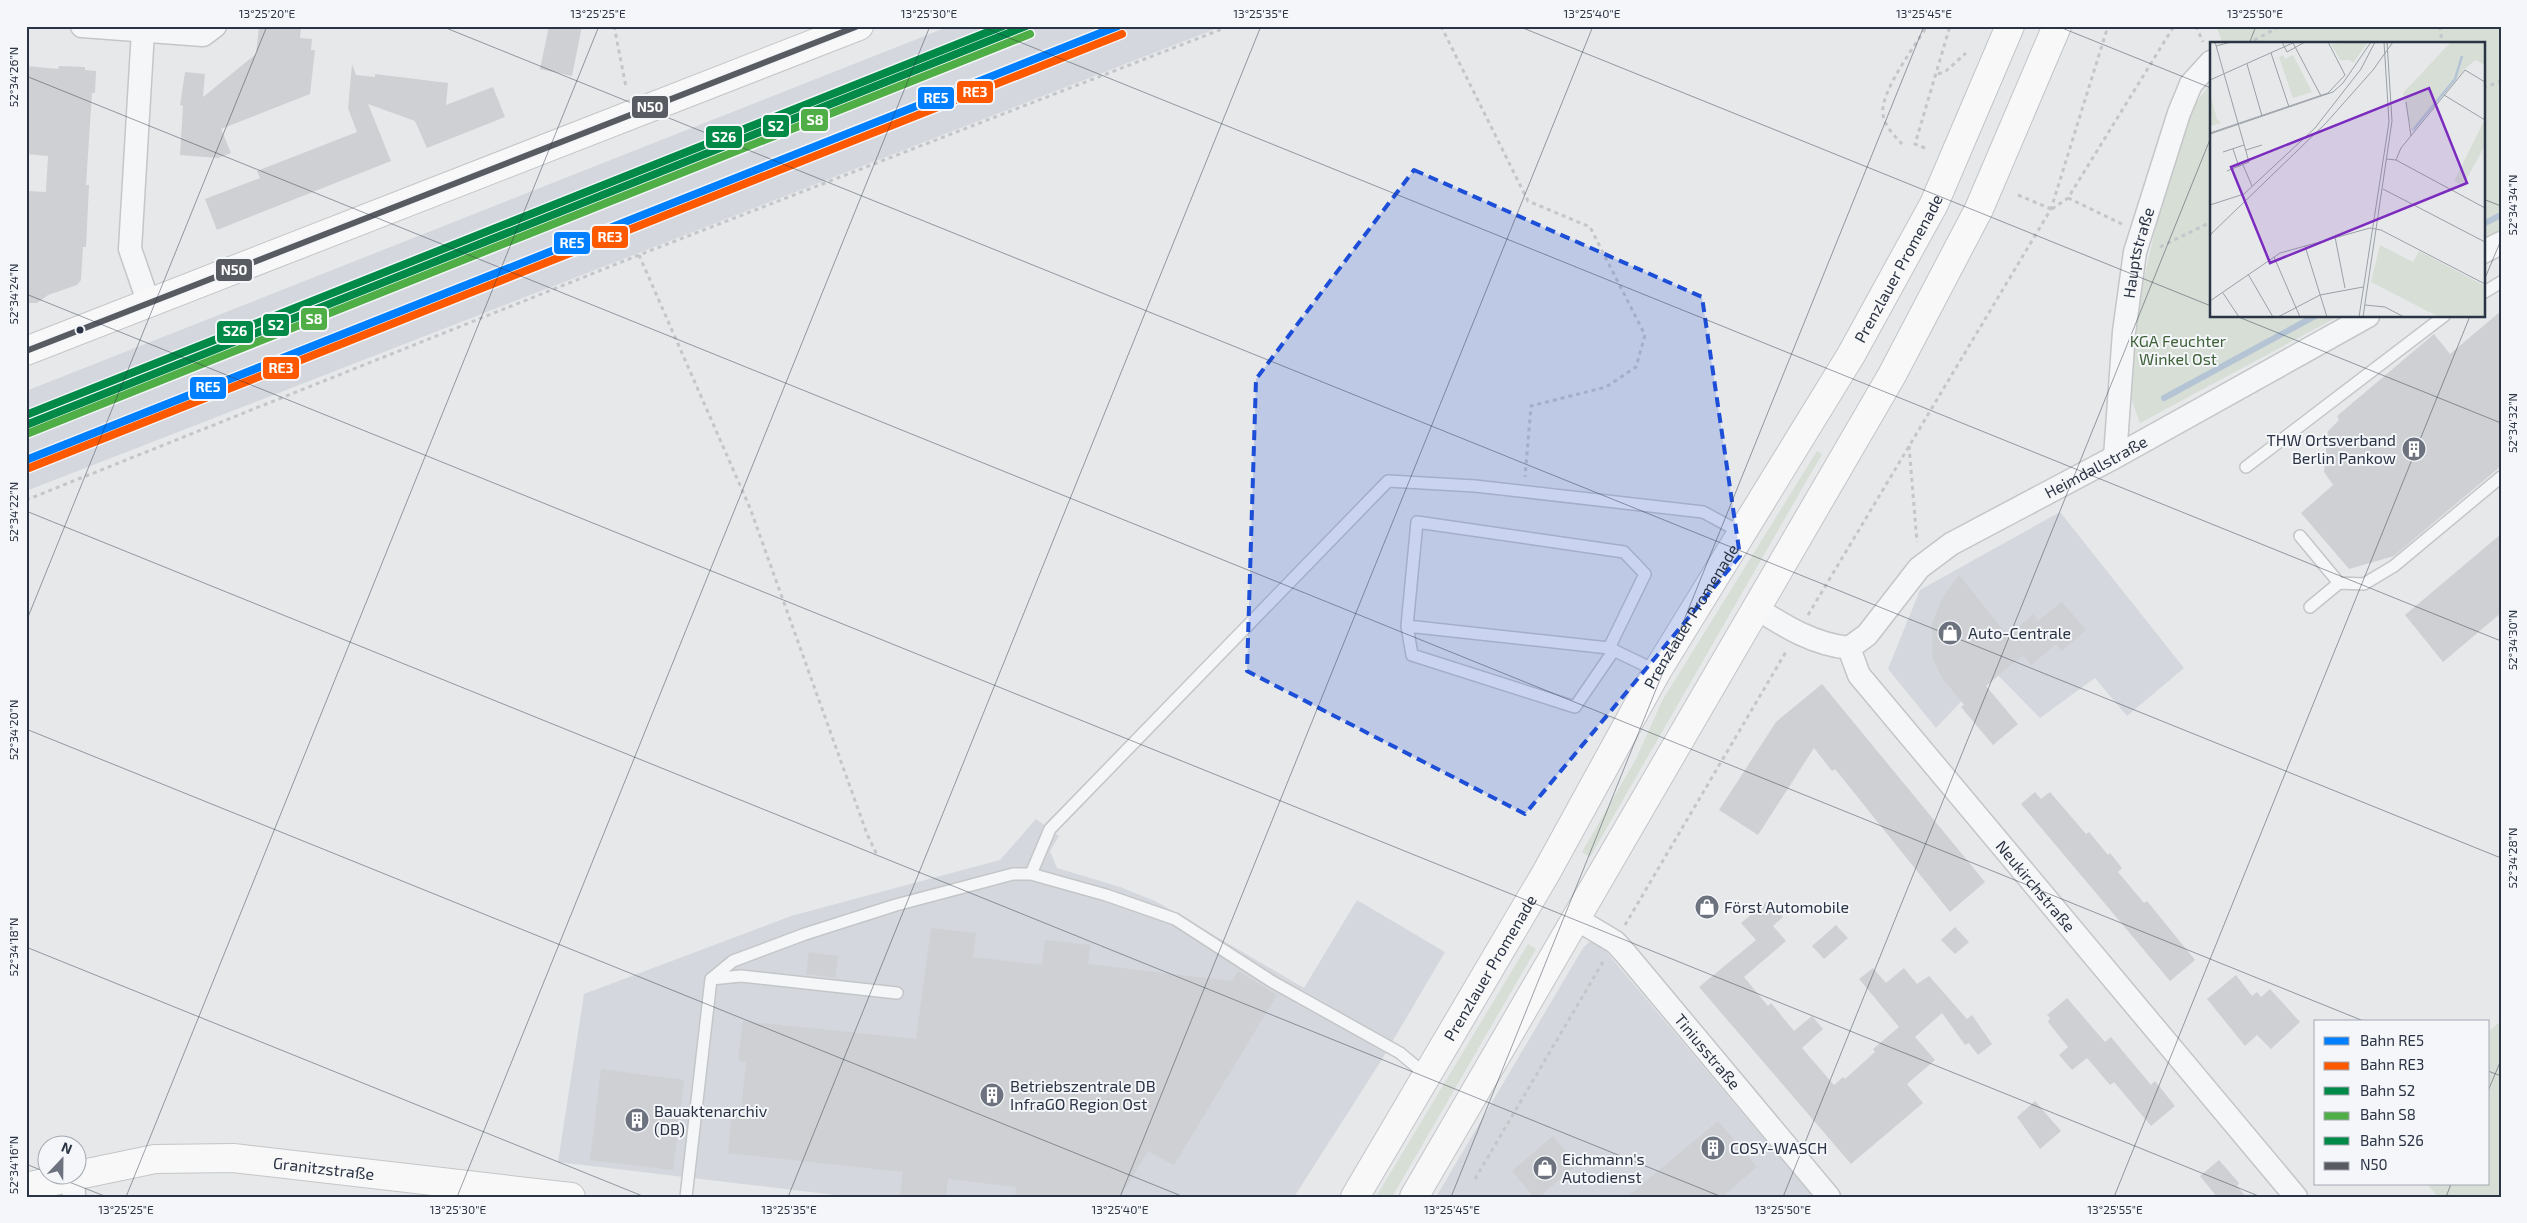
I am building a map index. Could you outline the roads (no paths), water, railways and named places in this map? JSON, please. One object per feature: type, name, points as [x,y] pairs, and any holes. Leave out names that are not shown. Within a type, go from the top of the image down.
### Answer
[{"type":"main road","points":[[26,351],[859,26]]},
{"type":"main road","name":"Prenzlauer Promenade","points":[[1354,1197],[1546,873],[1656,672],[1851,355],[1934,204],[2010,26]]},
{"type":"main road","points":[[1414,1197],[1756,608],[1798,540],[1892,375],[1970,227],[2058,26]]},
{"type":"main road","name":"Granitzstraße","points":[[88,1177],[155,1159],[233,1158],[467,1190],[571,1197]]},
{"type":"street","points":[[84,26],[204,35],[215,26]]},
{"type":"street","points":[[143,31],[130,249],[149,304]]},
{"type":"street","name":"Hauptstraße","points":[[2115,457],[2124,332],[2138,243],[2191,84],[2210,63]]},
{"type":"street","points":[[2484,252],[2501,243]]},
{"type":"street","name":"Heimdallstraße","points":[[1848,648],[1866,635],[1919,568],[1951,544],[2115,457],[2364,318]]},
{"type":"street","points":[[1756,608],[1797,634],[1832,646],[1848,648]]},
{"type":"street","name":"Neukirchstraße","points":[[1848,648],[1859,675],[2296,1197]]},
{"type":"street","name":"Tiniusstraße","points":[[1575,918],[1615,942],[1829,1197]]},
{"type":"lane","points":[[2484,292],[2501,282]]},
{"type":"lane","points":[[2246,467],[2441,318]]},
{"type":"lane","points":[[2310,607],[2339,583],[2364,584],[2394,566],[2501,477]]},
{"type":"lane","points":[[1031,874],[1050,829],[1388,481],[1475,486],[1703,512],[1742,533]]},
{"type":"lane","points":[[1417,522],[1624,552],[1644,574],[1612,649],[1575,707],[1412,654],[1407,626],[1417,522]]},
{"type":"lane","points":[[2300,536],[2339,583]]},
{"type":"lane","points":[[1407,626],[1612,649],[1656,672]]},
{"type":"lane","points":[[686,1197],[710,979],[733,961],[805,934],[896,905],[1013,874],[1031,874],[1106,895],[1175,919],[1271,981],[1400,1053],[1426,1074]]},
{"type":"lane","points":[[710,979],[742,976],[897,992]]},
{"type":"waterway","points":[[2484,224],[2501,215]]},
{"type":"waterway","points":[[2164,398],[2311,318]]},
{"type":"rail line","name":"S26","points":[[26,415],[1003,26]]},
{"type":"rail line","name":"S2","points":[[26,425],[1026,26]]},
{"type":"rail line","name":"RE5","points":[[26,460],[1118,26]]},
{"type":"rail line","name":"S8","points":[[29,433],[1030,34]]},
{"type":"rail line","name":"RE3","points":[[29,468],[1122,34]]},
{"type":"place","name":"THW Ortsverband Berlin Pankow","points":[[2414,449]]},
{"type":"place","name":"Auto-Centrale","points":[[1950,633]]},
{"type":"place","name":"Först Automobile","points":[[1707,907]]},
{"type":"place","name":"Betriebszentrale DB InfraGO Region Ost","points":[[992,1095]]},
{"type":"place","name":"Bauaktenarchiv (DB)","points":[[637,1120]]},
{"type":"place","name":"COSY-WASCH","points":[[1713,1148]]},
{"type":"place","name":"Eichmann's Autodienst","points":[[1545,1168]]},
{"type":"park label","name":"KGA Feuchter Winkel Ost","points":[[2178,350]]}]
